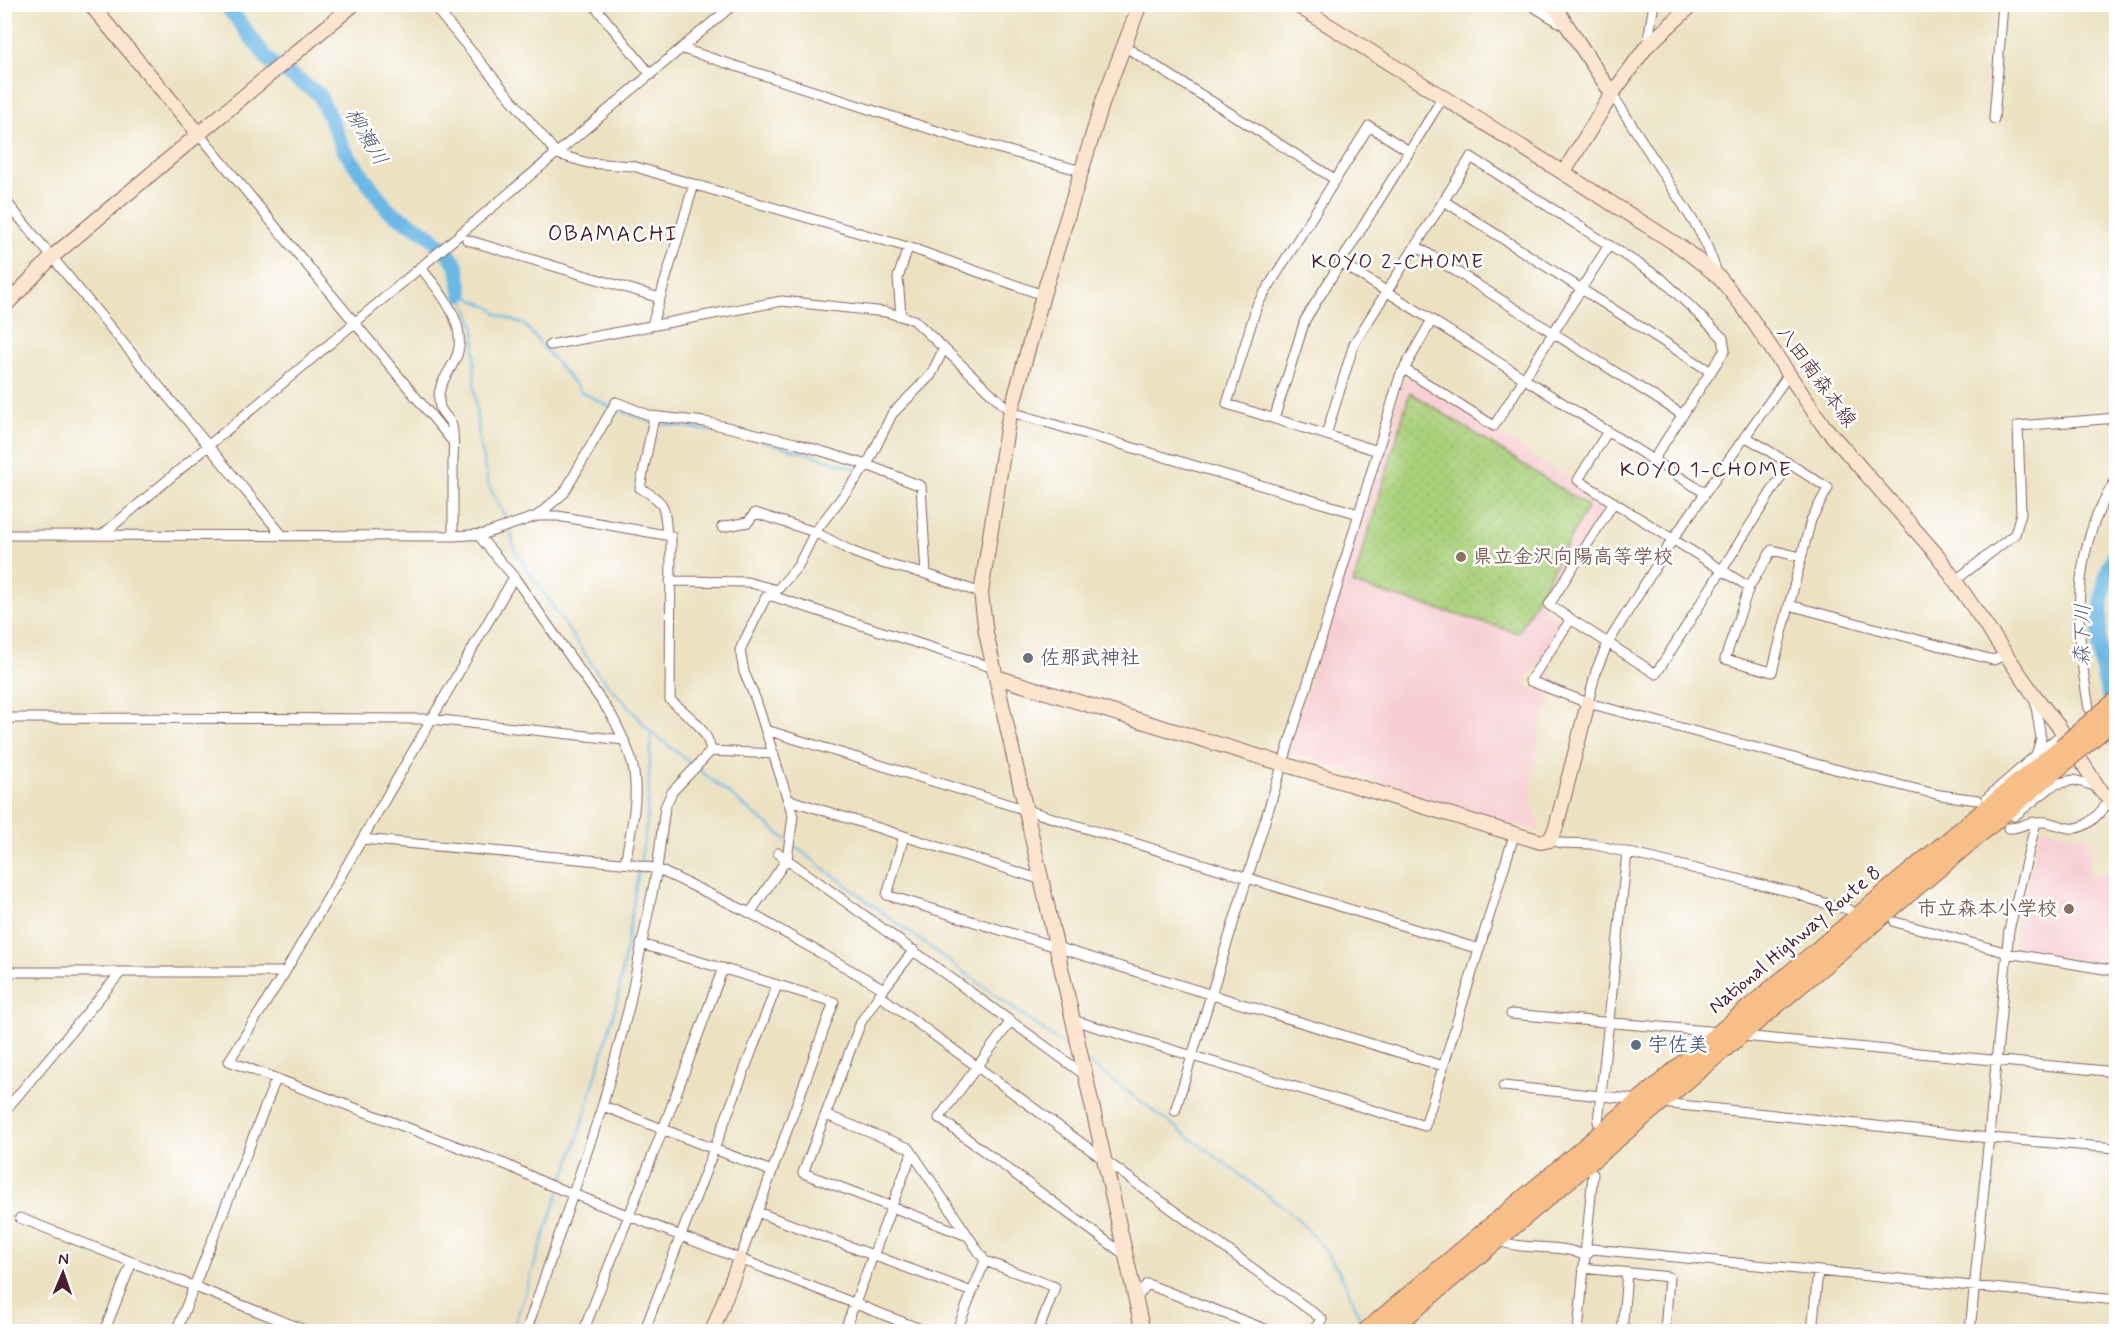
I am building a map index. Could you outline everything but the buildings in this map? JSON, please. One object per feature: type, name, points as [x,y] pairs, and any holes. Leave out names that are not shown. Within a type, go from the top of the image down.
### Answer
[{"type":"highway","name":"National Highway Route 8","points":[[1376,1329],[1721,1032],[2064,747],[2116,701]]},
{"type":"highway","name":"National Highway Route 8","points":[[1376,1329],[1497,1240],[1971,842],[2064,747],[2116,718]]},
{"type":"street","points":[[90,4],[453,442]]},
{"type":"street","points":[[4,307],[52,257],[354,4]]},
{"type":"street","points":[[432,4],[558,154],[588,163],[633,166],[908,247],[1043,295]]},
{"type":"street","points":[[593,4],[651,75]]},
{"type":"street","points":[[102,535],[734,4]]},
{"type":"street","points":[[1140,4],[1104,98],[1043,295],[1011,412],[1003,447],[981,593],[986,633],[1143,1332]]},
{"type":"street","name":"八田南森本線","points":[[1296,4],[1681,247],[1719,277],[1744,308],[1823,425],[1938,556],[1956,580],[2034,695],[2064,747],[2113,803]]},
{"type":"street","points":[[1529,4],[1569,29]]},
{"type":"street","points":[[1553,4],[1697,227],[1719,277]]},
{"type":"street","points":[[1647,46],[1654,4]]},
{"type":"street","points":[[1564,172],[1612,94],[1647,46],[1694,4]]},
{"type":"street","points":[[1994,119],[2003,4]]},
{"type":"street","points":[[1124,46],[1336,180]]},
{"type":"street","points":[[682,49],[946,134],[1082,171]]},
{"type":"street","points":[[1274,418],[1305,320],[1443,97]]},
{"type":"street","points":[[1378,451],[1227,404],[1257,305],[1369,126],[1409,151]]},
{"type":"street","points":[[1326,435],[1354,344],[1471,157],[1662,279],[1723,338],[1725,350],[1653,460]]},
{"type":"street","points":[[652,325],[694,184]]},
{"type":"street","points":[[4,200],[283,536]]},
{"type":"street","points":[[1444,201],[1711,372]]},
{"type":"street","points":[[467,240],[660,298]]},
{"type":"street","points":[[1404,369],[1494,426],[1609,245]]},
{"type":"street","points":[[1416,246],[1683,415]]},
{"type":"street","points":[[901,316],[898,278],[908,247]]},
{"type":"street","points":[[1340,262],[1705,493]]},
{"type":"street","points":[[421,265],[451,309],[460,345],[456,358],[440,386],[440,407],[452,425],[453,536]]},
{"type":"street","points":[[550,345],[782,301],[886,312],[914,320],[1011,412],[1359,514]]},
{"type":"street","points":[[1175,1111],[1400,376],[1432,320]]},
{"type":"street","points":[[750,913],[784,856],[793,816],[790,800],[744,672],[740,650],[766,597],[775,593],[798,566],[815,532],[867,465],[892,414],[931,375],[944,348]]},
{"type":"street","points":[[1550,840],[1556,827],[1596,671],[1608,643],[1673,539],[1789,374]]},
{"type":"street","points":[[535,517],[564,493],[616,402],[654,417],[705,422],[795,443],[867,465],[921,486],[927,574]]},
{"type":"street","points":[[654,417],[640,488],[657,497],[664,507],[667,536]]},
{"type":"street","points":[[1956,580],[2015,534],[2021,513],[2018,426],[2116,418]]},
{"type":"street","points":[[1608,431],[1578,480],[1749,587]]},
{"type":"street","points":[[1745,436],[1828,488],[1810,520],[1801,557],[1772,672],[1725,659],[1749,587],[1772,550],[1801,557]]},
{"type":"street","points":[[1614,502],[1549,605],[1656,674],[1789,464]]},
{"type":"street","points":[[2089,708],[2081,659],[2079,623],[2082,567],[2087,540],[2096,516],[2116,480]]},
{"type":"street","points":[[722,527],[748,522],[755,513],[815,532],[853,552],[885,564],[927,574],[981,593]]},
{"type":"street","points":[[4,535],[453,536],[483,534],[535,517],[558,516],[671,536],[670,700],[693,718],[710,744],[709,753],[672,792],[665,807],[629,1007],[603,1106],[570,1193],[526,1332]]},
{"type":"street","points":[[483,534],[612,716],[624,740],[632,761],[635,786],[628,863]]},
{"type":"street","points":[[514,577],[285,972],[230,1061],[507,1165],[547,1184],[928,1332]]},
{"type":"street","points":[[670,581],[747,582],[995,673],[1514,835],[1541,842],[1550,840],[1561,843],[1592,844],[1796,893],[1813,902],[1833,904],[1850,910]]},
{"type":"street","points":[[1789,605],[1993,660],[2006,654]]},
{"type":"street","points":[[1571,619],[1530,681],[1588,703],[1846,772],[1940,795],[1978,800]]},
{"type":"street","points":[[2034,695],[2041,739],[2036,755]]},
{"type":"street","points":[[4,718],[432,719],[624,740]]},
{"type":"street","points":[[766,730],[1479,949]]},
{"type":"street","points":[[1899,882],[1958,824],[2036,755],[2064,747]]},
{"type":"street","points":[[709,753],[774,754]]},
{"type":"street","points":[[1971,842],[1989,837],[2055,784],[2074,780],[2098,786]]},
{"type":"street","points":[[790,800],[1042,880]]},
{"type":"street","points":[[2008,828],[2015,829],[2028,822],[2044,821],[2073,829],[2090,824],[2113,803]]},
{"type":"street","points":[[1970,1332],[2009,930],[2036,822]]},
{"type":"street","points":[[1073,1020],[1425,1126],[1514,835]]},
{"type":"street","points":[[904,836],[886,895],[1443,1066]]},
{"type":"street","points":[[362,839],[628,863],[655,869],[750,913],[881,992],[976,1067],[1322,1319],[1312,1332]]},
{"type":"street","points":[[1598,1122],[1627,853]]},
{"type":"street","points":[[784,856],[1085,1073]]},
{"type":"street","points":[[1895,922],[2008,952],[2116,971]]},
{"type":"street","points":[[641,944],[834,1002],[712,1332]]},
{"type":"street","points":[[914,950],[861,1022],[803,1173],[968,1236]]},
{"type":"street","points":[[583,1332],[723,968]]},
{"type":"street","points":[[4,972],[285,972]]},
{"type":"street","points":[[4,1112],[121,972]]},
{"type":"street","points":[[644,1332],[777,985]]},
{"type":"street","points":[[1511,1014],[1721,1032]]},
{"type":"street","points":[[1011,1021],[939,1118],[1125,1255]]},
{"type":"street","points":[[1740,1035],[2116,1072]]},
{"type":"street","points":[[177,1332],[276,1079]]},
{"type":"street","points":[[1503,1086],[1641,1100]]},
{"type":"street","points":[[1660,1102],[1989,1138],[2116,1148]]},
{"type":"street","points":[[603,1106],[771,1171]]},
{"type":"street","points":[[826,1115],[909,1148],[985,1261],[1055,1287],[1038,1332]]},
{"type":"street","points":[[844,1332],[912,1153]]},
{"type":"street","points":[[1578,1332],[1593,1174]]},
{"type":"street","points":[[757,1212],[972,1292]]},
{"type":"street","points":[[21,1218],[310,1332]]},
{"type":"street","points":[[1497,1240],[1512,1246],[1575,1251],[1585,1256]]},
{"type":"street","points":[[1585,1256],[1593,1249],[2116,1300]]},
{"type":"street","points":[[956,1332],[985,1261]]},
{"type":"street","points":[[104,1332],[132,1262]]},
{"type":"street","points":[[1583,1268],[1669,1277],[1665,1332]]},
{"type":"street","points":[[1812,1332],[1818,1271]]},
{"type":"street","points":[[1622,1332],[1627,1273]]},
{"type":"street","points":[[1136,1299],[1147,1284],[1273,1332]]},
{"type":"shaded area","name":"県立金沢向陽高等学校","points":[[1408,377],[1604,500],[1607,505],[1541,608],[1562,621],[1562,627],[1526,681],[1527,686],[1548,695],[1546,713],[1538,729],[1535,766],[1532,766],[1533,805],[1537,822],[1542,828],[1536,831],[1288,752],[1403,379]]},
{"type":"shaded area","name":"市立森本小学校","points":[[2045,827],[2076,836],[2087,835],[2091,855],[2087,875],[2116,875],[2116,963],[2073,959],[2017,949],[2014,942],[2040,830]]},
{"type":"green space","points":[[1410,392],[1588,506],[1518,633],[1353,584]]},
{"type":"waterway","name":"柳瀬川","points":[[225,4],[271,63],[319,94],[344,150],[388,210],[426,233],[445,249],[457,266],[462,294]]},
{"type":"waterway","points":[[462,294],[475,329],[474,385],[479,439],[488,484],[509,524]]},
{"type":"waterway","points":[[462,294],[493,309],[497,314],[525,325],[581,392],[611,407]]},
{"type":"waterway","points":[[617,409],[651,422]]},
{"type":"waterway","points":[[656,423],[742,436],[858,469]]},
{"type":"waterway","points":[[510,529],[515,551],[598,673],[651,732],[694,766]]},
{"type":"waterway","name":"森下川","points":[[2114,713],[2103,675],[2099,643],[2106,574],[2116,552]]},
{"type":"waterway","points":[[640,864],[647,822],[651,732]]},
{"type":"waterway","points":[[698,769],[787,840]]},
{"type":"waterway","points":[[792,844],[1074,1053]]},
{"type":"waterway","points":[[561,1186],[577,1141],[617,1002],[639,869]]},
{"type":"waterway","points":[[1089,1063],[1302,1223],[1334,1263],[1350,1293],[1362,1326]]},
{"type":"waterway","points":[[512,1332],[559,1192]]},
{"type":"place","name":"県立金沢向陽高等学校","points":[[1461,557]]},
{"type":"place","name":"佐那武神社","points":[[1028,658]]},
{"type":"place","name":"市立森本小学校","points":[[2069,909]]},
{"type":"place","name":"宇佐美","points":[[1636,1045]]},
{"type":"district","name":"OBAMACHI","points":[[613,235]]},
{"type":"district","name":"KOYO 2-CHOME","points":[[1398,262]]},
{"type":"district","name":"KOYO 1-CHOME","points":[[1706,470]]}]
